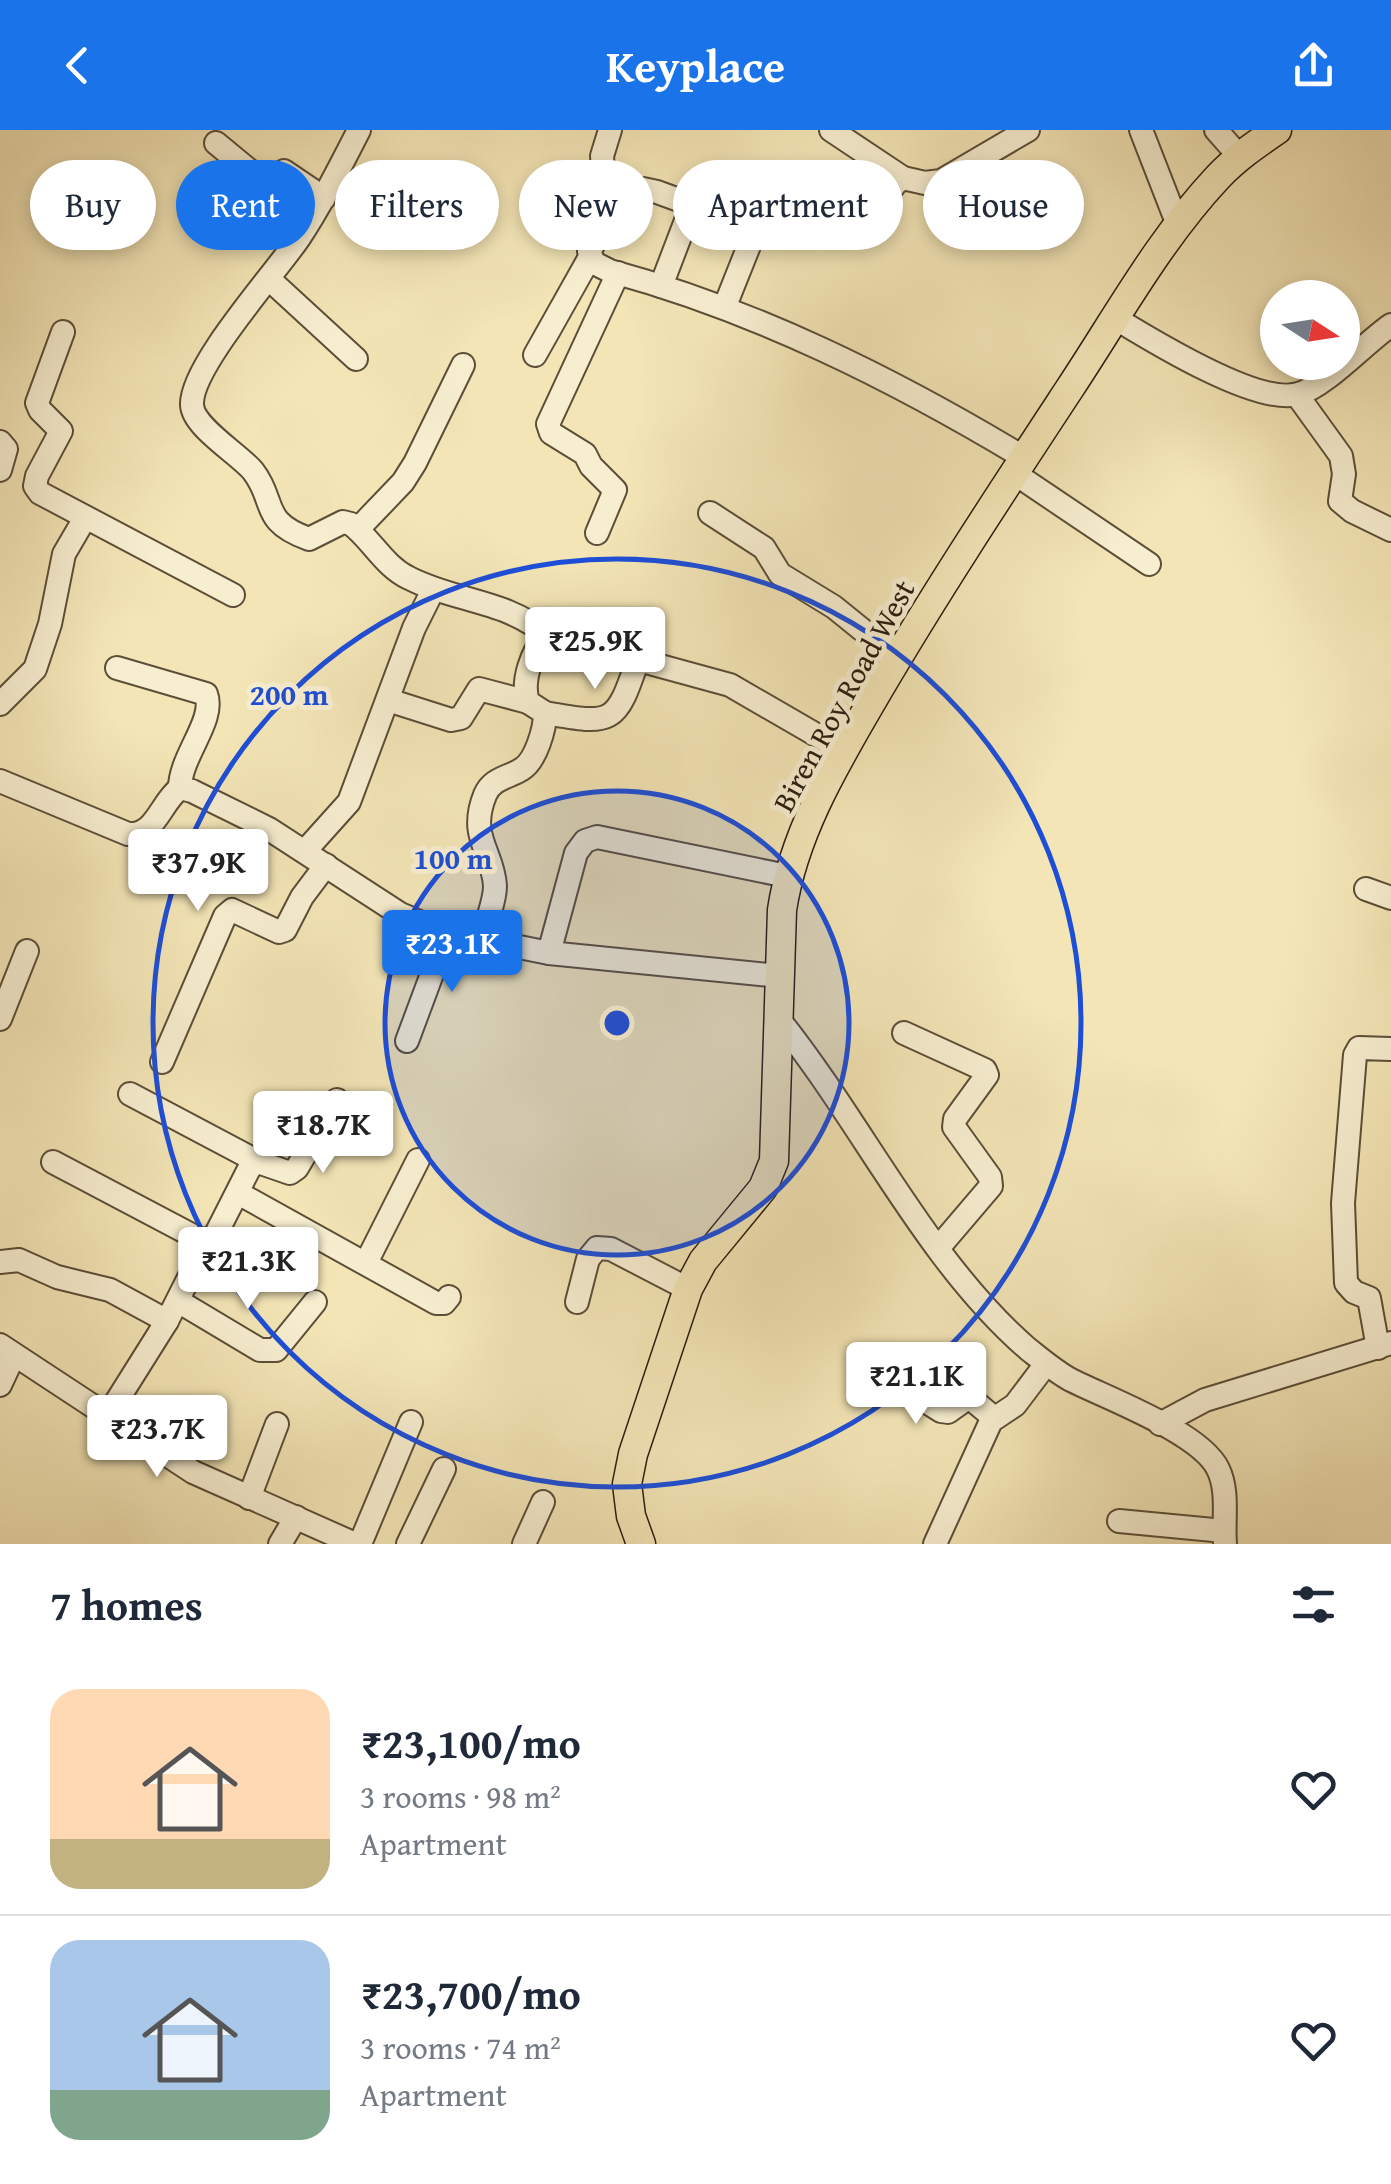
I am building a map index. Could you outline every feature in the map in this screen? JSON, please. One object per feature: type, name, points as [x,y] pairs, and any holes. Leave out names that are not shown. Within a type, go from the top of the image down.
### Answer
[{"type":"main road","name":"Biren Roy Road West","points":[[641,1544],[631,1516],[628,1484],[633,1454],[688,1290],[703,1261],[763,1188],[774,1161],[776,1017],[786,876],[796,847],[897,658],[1116,318],[1178,226],[1240,156],[1277,130]]},
{"type":"street","points":[[359,130],[324,198],[215,351],[194,392],[192,408],[198,420],[252,468],[272,515],[309,540],[343,522],[358,529],[389,565],[432,590],[506,608],[547,635],[730,686],[844,751]]},
{"type":"street","points":[[832,130],[904,178],[925,182],[942,181],[1028,130]]},
{"type":"street","points":[[1141,130],[1178,226]]},
{"type":"street","points":[[1216,130],[1240,156]]},
{"type":"street","points":[[602,160],[605,132]]},
{"type":"street","points":[[216,142],[262,181],[284,171],[324,198]]},
{"type":"street","points":[[536,355],[591,250]]},
{"type":"street","points":[[662,286],[675,250]]},
{"type":"street","points":[[725,306],[747,250]]},
{"type":"street","points":[[590,257],[594,263],[618,273],[725,306],[931,402],[1149,564]]},
{"type":"street","points":[[597,533],[614,490],[585,454],[551,433],[548,424],[618,273]]},
{"type":"street","points":[[269,279],[356,359]]},
{"type":"street","points":[[1116,318],[1173,353],[1276,395],[1297,395],[1312,388],[1391,325]]},
{"type":"street","points":[[64,332],[37,402],[61,431],[35,486],[40,493],[85,518],[233,595]]},
{"type":"street","points":[[358,529],[415,464],[463,365]]},
{"type":"street","points":[[1297,395],[1341,456],[1344,474],[1340,501],[1391,530]]},
{"type":"street","points":[[0,442],[6,449],[0,470]]},
{"type":"street","points":[[710,513],[764,548],[780,574],[851,619],[897,658]]},
{"type":"street","points":[[0,704],[35,669],[50,624],[64,554],[85,518]]},
{"type":"street","points":[[304,851],[349,802],[432,590]]},
{"type":"street","points":[[485,940],[494,886],[479,822],[485,796],[500,778],[526,767],[545,722],[525,683],[534,654],[547,635]]},
{"type":"street","points":[[388,700],[451,720],[460,718],[479,689],[584,720],[610,714],[624,702],[638,659]]},
{"type":"street","points":[[118,668],[200,690],[209,701],[198,738],[180,772],[180,788]]},
{"type":"street","points":[[0,781],[128,834],[140,835],[149,830],[170,796],[180,788]]},
{"type":"street","points":[[180,788],[269,829],[400,914],[448,931],[549,953],[779,976]]},
{"type":"street","points":[[549,953],[576,853],[586,841],[597,837],[786,876]]},
{"type":"street","points":[[162,1062],[225,916],[232,910],[279,932],[285,930],[302,897],[326,865]]},
{"type":"street","points":[[1366,890],[1391,898]]},
{"type":"street","points":[[407,1041],[448,931]]},
{"type":"street","points":[[0,1018],[27,952]]},
{"type":"street","points":[[776,1017],[818,1069],[939,1247],[981,1300],[1046,1364],[1208,1452],[1223,1488],[1224,1537],[1119,1522]]},
{"type":"street","points":[[904,1034],[985,1070],[987,1075],[955,1119],[954,1127],[990,1177],[991,1186],[939,1247]]},
{"type":"street","points":[[1160,1424],[1205,1400],[1384,1346],[1369,1298],[1354,1292],[1346,1283],[1343,1203],[1354,1055],[1359,1048],[1368,1046],[1391,1049]]},
{"type":"street","points":[[108,1415],[172,1311],[208,1240],[216,1234],[251,1158],[130,1094]]},
{"type":"street","points":[[250,1167],[258,1162],[286,1172],[297,1168],[337,1100]]},
{"type":"street","points":[[366,1263],[418,1160]]},
{"type":"street","points":[[53,1162],[199,1239],[208,1240]]},
{"type":"street","points":[[238,1192],[436,1303],[444,1303],[449,1297]]},
{"type":"street","points":[[576,1302],[588,1259],[597,1248],[611,1249],[688,1290]]},
{"type":"street","points":[[0,1262],[24,1261],[57,1277],[172,1311],[270,1352],[276,1350],[315,1302]]},
{"type":"street","points":[[0,1384],[7,1350],[193,1472],[357,1544],[411,1422]]},
{"type":"street","points":[[936,1544],[993,1417],[1015,1405],[1046,1364]]},
{"type":"street","points":[[874,1369],[940,1411],[948,1412],[969,1397],[993,1417]]},
{"type":"street","points":[[249,1498],[277,1424]]},
{"type":"street","points":[[408,1544],[444,1469]]},
{"type":"street","points":[[524,1544],[543,1502]]},
{"type":"street","points":[[280,1544],[296,1516]]}]
